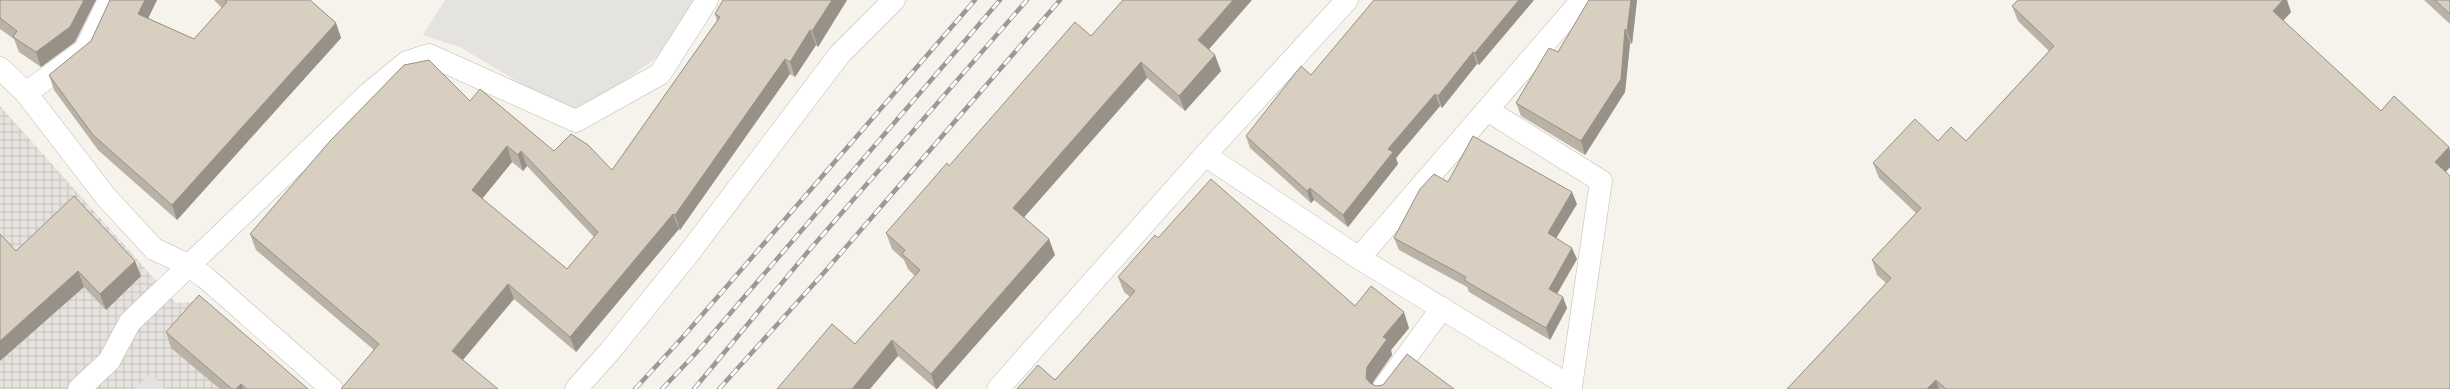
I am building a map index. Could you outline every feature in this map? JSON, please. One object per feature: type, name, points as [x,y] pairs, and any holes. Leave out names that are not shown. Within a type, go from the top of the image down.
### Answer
[{"type":"street","points":[[26,93],[85,50],[109,0]]},
{"type":"street","points":[[79,389],[109,360],[130,322],[368,94],[407,62],[429,55],[576,121],[660,74],[707,0]]},
{"type":"street","points":[[576,389],[610,351],[689,253],[840,54],[894,0]]},
{"type":"street","points":[[998,389],[1205,155],[1347,0]]},
{"type":"street","points":[[1359,258],[1582,0]]},
{"type":"street","points":[[0,68],[26,93],[106,197],[154,248],[188,266],[206,278],[332,389]]},
{"type":"street","points":[[1205,155],[1359,258],[1571,386],[1601,180],[1487,110]]},
{"type":"street","points":[[1383,389],[1442,308]]},
{"type":"shaded area","points":[[445,0],[696,0],[699,3],[654,60],[583,110],[565,110],[460,47],[423,35]]},
{"type":"shaded area","points":[[0,106],[176,303],[204,301],[306,389],[0,389]]},
{"type":"shaded area","points":[[151,373],[165,389],[134,389]]},
{"type":"building","points":[[0,0],[84,0],[70,27],[36,52],[13,37],[17,31],[0,18]]},
{"type":"building","points":[[110,0],[145,0],[138,14],[194,39],[227,2],[225,0],[310,0],[336,23],[172,205],[93,135],[49,75],[91,41]]},
{"type":"building","points":[[723,0],[832,0],[812,31],[810,30],[790,62],[785,59],[675,215],[673,214],[570,337],[508,284],[452,351],[498,389],[341,389],[379,344],[250,234],[330,141],[404,65],[429,60],[470,101],[480,89],[554,151],[571,134],[588,145],[612,170],[720,17],[715,14]],"holes":[[[507,146],[518,155],[521,151],[598,232],[567,269],[472,190]]]},
{"type":"building","points":[[1123,0],[1233,0],[1198,40],[1215,55],[1179,96],[1141,62],[1013,208],[1049,239],[931,374],[892,340],[852,389],[777,389],[832,324],[855,344],[920,270],[902,254],[905,250],[886,233],[947,163],[949,166],[1075,22],[1091,36]]},
{"type":"building","points":[[1374,0],[1519,0],[1475,53],[1473,52],[1438,96],[1435,94],[1388,149],[1393,152],[1343,215],[1310,188],[1307,191],[1246,136],[1301,66],[1311,75]]},
{"type":"building","points":[[1589,0],[1631,0],[1627,31],[1625,29],[1621,79],[1581,141],[1516,103],[1549,48],[1558,52]]},
{"type":"building","points":[[2018,0],[2283,0],[2273,11],[2381,111],[2394,96],[2449,147],[2435,162],[2450,176],[2450,389],[1946,389],[1936,380],[1927,389],[1787,389],[1891,278],[1872,260],[1921,208],[1873,163],[1915,119],[1938,141],[1951,127],[1966,141],[2054,46],[2012,6]]},
{"type":"building","points":[[2435,0],[2450,0],[2450,14]]},
{"type":"building","points":[[1473,136],[1572,192],[1548,233],[1572,248],[1549,289],[1563,297],[1546,328],[1464,280],[1466,277],[1394,238],[1420,189],[1434,174],[1448,182]]},
{"type":"building","points":[[1211,179],[1355,306],[1371,286],[1404,312],[1383,337],[1387,339],[1367,367],[1366,378],[1370,383],[1376,386],[1383,385],[1407,354],[1454,389],[1017,389],[1038,365],[1055,380],[1135,291],[1118,277],[1155,235],[1158,238]]},
{"type":"building","points":[[74,196],[135,261],[100,294],[78,271],[0,341],[0,234],[16,251]]},
{"type":"building","points":[[199,295],[308,389],[247,389],[241,384],[236,389],[232,389],[166,332]]},
{"type":"railway","points":[[635,389],[682,338],[975,0]]},
{"type":"railway","points":[[662,389],[696,353],[1000,0]]},
{"type":"railway","points":[[694,389],[806,254],[1027,0]]},
{"type":"railway","points":[[719,389],[821,276],[1060,0]]}]
